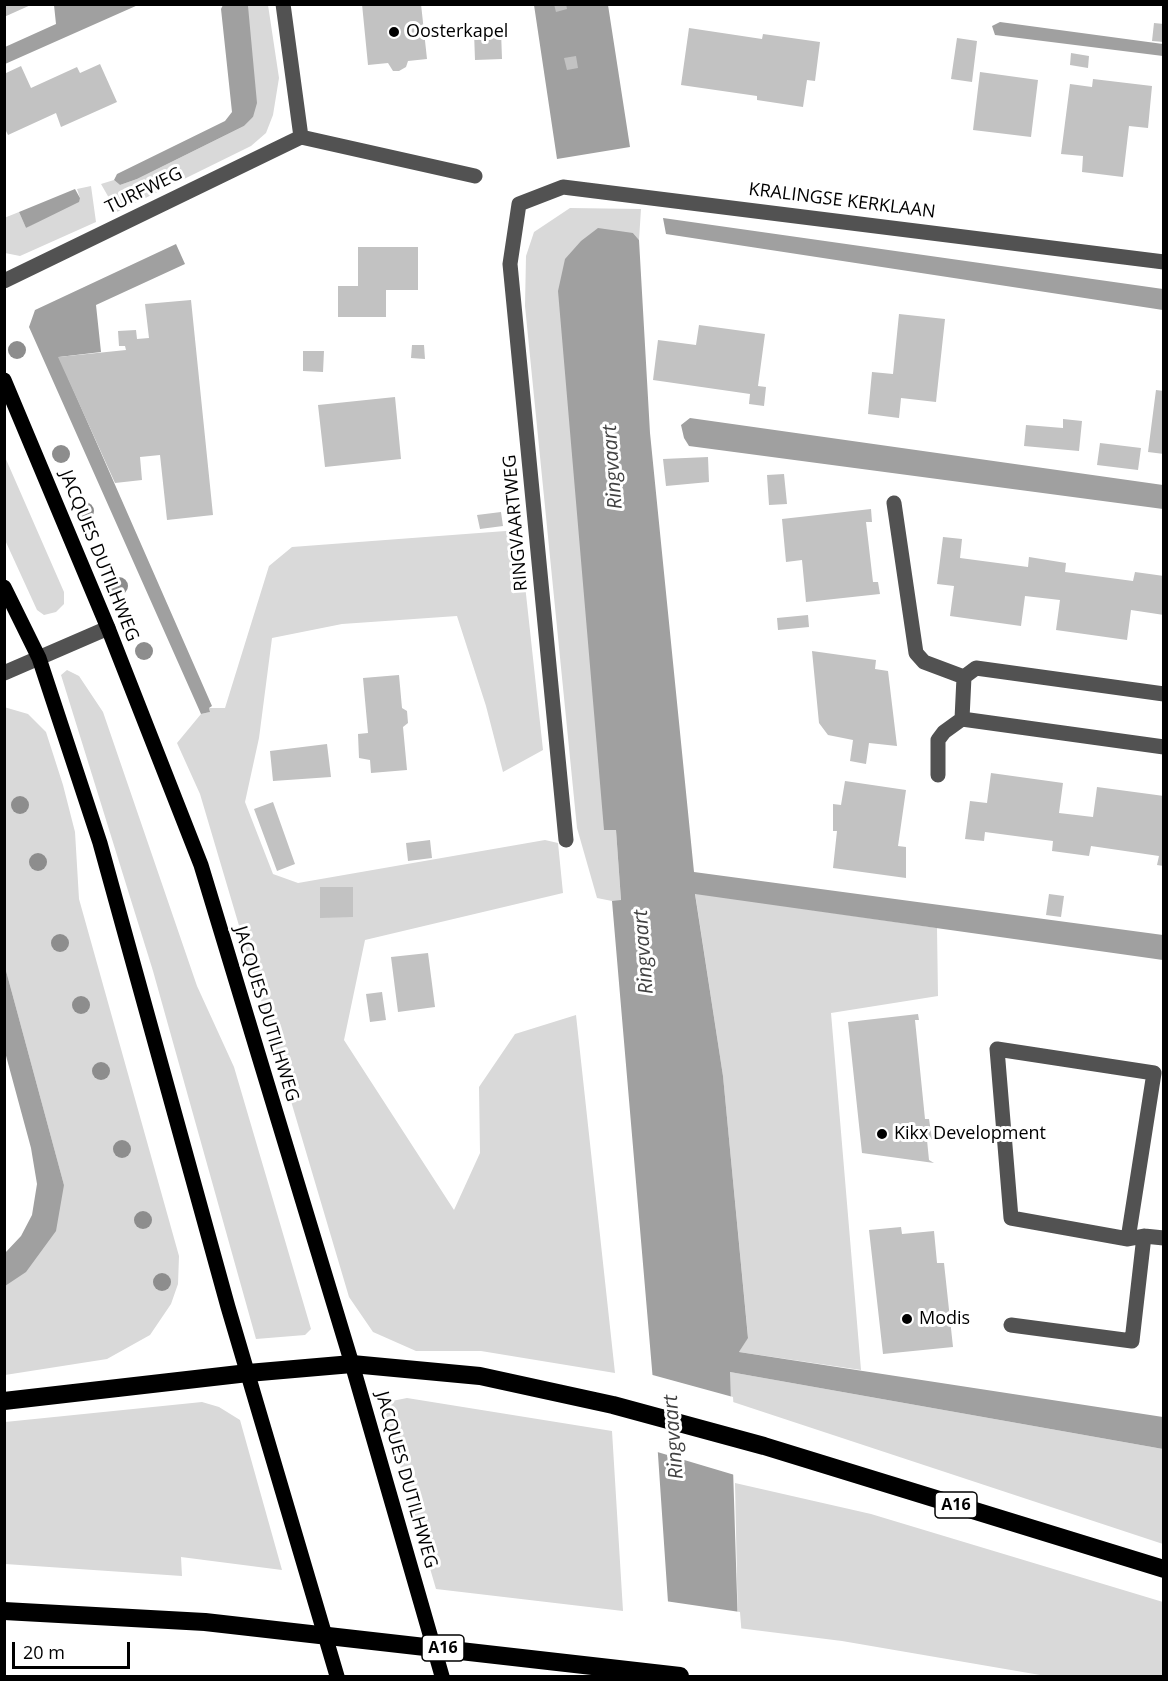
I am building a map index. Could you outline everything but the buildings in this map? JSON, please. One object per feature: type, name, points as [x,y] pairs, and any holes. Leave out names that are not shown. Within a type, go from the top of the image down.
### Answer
[{"type":"highway","points":[[4,1401],[248,1373],[352,1364]]},
{"type":"highway","name":"A16","points":[[352,1364],[480,1376],[613,1405],[764,1446],[1164,1569]]},
{"type":"highway","name":"A16","points":[[4,1611],[205,1622],[680,1677]]},
{"type":"main road","name":"JACQUES DUTILHWEG","points":[[4,380],[108,628],[201,865],[352,1364],[442,1677]]},
{"type":"main road","points":[[4,587],[39,658],[100,843],[248,1373],[337,1677]]},
{"type":"street","points":[[283,4],[301,137],[476,176]]},
{"type":"street","name":"TURFWEG","points":[[4,281],[301,137]]},
{"type":"street","name":"KRALINGSE KERKLAAN","points":[[519,204],[563,187],[1164,262]]},
{"type":"street","name":"RINGVAARTWEG","points":[[519,204],[510,264],[566,840]]},
{"type":"street","points":[[894,503],[916,653],[924,662],[964,677]]},
{"type":"street","points":[[4,673],[108,628]]},
{"type":"street","points":[[964,677],[976,668],[1164,694]]},
{"type":"street","points":[[962,719],[964,677]]},
{"type":"street","points":[[938,775],[938,740],[944,732],[962,719],[1164,747]]},
{"type":"street","points":[[1128,1239],[1154,1073],[998,1049],[1011,1218],[1128,1239],[1144,1236],[1164,1238]]},
{"type":"street","points":[[1011,1325],[1132,1341],[1144,1236]]},
{"type":"shaded area","points":[[247,5],[268,5],[279,78],[273,115],[266,133],[251,146],[117,212],[101,184],[114,180],[120,185],[137,179],[244,126],[253,117]]},
{"type":"shaded area","points":[[91,186],[96,222],[20,256],[5,253],[4,218],[19,212],[26,228],[80,198],[77,189]]},
{"type":"shaded area","points":[[570,208],[641,209],[639,240],[633,233],[604,830],[616,830],[621,901],[597,898],[577,828],[525,306],[526,256],[534,232]]},
{"type":"shaded area","points":[[5,457],[64,592],[64,604],[56,612],[44,615],[37,610],[5,540]]},
{"type":"shaded area","points":[[519,530],[543,750],[503,772],[486,706],[457,616],[342,624],[272,638],[259,738],[245,802],[273,874],[298,883],[545,840],[558,843],[563,893],[365,940],[344,1040],[454,1210],[480,1153],[479,1087],[515,1034],[576,1015],[615,1373],[481,1351],[416,1351],[373,1332],[349,1297],[200,794],[177,743],[201,714],[210,712],[209,708],[225,708],[269,566],[292,547]]},
{"type":"shaded area","points":[[67,670],[79,676],[103,712],[197,986],[234,1067],[311,1329],[305,1335],[256,1339],[153,971],[61,675]]},
{"type":"shaded area","points":[[4,707],[28,714],[46,732],[63,785],[75,832],[79,899],[179,1256],[178,1284],[171,1304],[150,1335],[107,1359],[5,1375],[5,1286],[64,1185],[5,967]]},
{"type":"shaded area","points":[[695,893],[937,928],[938,996],[831,1013],[861,1370],[739,1352],[748,1337],[723,1076]]},
{"type":"shaded area","points":[[730,1372],[1163,1449],[1163,1544],[730,1401]]},
{"type":"shaded area","points":[[407,1398],[612,1431],[623,1611],[436,1589],[385,1414],[392,1401]]},
{"type":"shaded area","points":[[202,1402],[219,1407],[240,1420],[282,1570],[181,1557],[182,1576],[5,1564],[5,1422]]},
{"type":"shaded area","points":[[735,1483],[871,1514],[1163,1602],[1163,1676],[1046,1676],[842,1641],[738,1628]]},
{"type":"water","points":[[54,5],[138,5],[5,64],[5,47],[56,24]]},
{"type":"water","points":[[223,5],[248,6],[257,103],[253,117],[244,126],[137,179],[120,185],[114,180],[117,174],[225,121],[232,112],[221,9]]},
{"type":"water","points":[[534,5],[608,5],[630,147],[557,159]]},
{"type":"water","points":[[1000,22],[1163,44],[1163,56],[995,35],[992,26]]},
{"type":"water","points":[[75,189],[80,198],[79,202],[26,228],[19,212]]},
{"type":"water","points":[[663,218],[1163,289],[1163,310],[666,234]]},
{"type":"water","name":"Ringvaart","points":[[598,228],[633,233],[639,240],[650,433],[694,872],[1163,935],[1163,960],[695,894],[723,1076],[748,1338],[739,1352],[1163,1417],[1163,1449],[730,1372],[738,1628],[673,1676],[653,1381],[612,901],[621,900],[616,830],[604,830],[558,291],[565,259],[581,241]]},
{"type":"water","points":[[176,244],[185,264],[96,305],[101,352],[59,357],[212,706],[209,708],[210,712],[201,714],[29,327],[35,310]]},
{"type":"water","points":[[690,418],[1163,485],[1163,509],[689,446],[684,438],[681,425]]},
{"type":"water","points":[[5,967],[64,1185],[56,1231],[26,1272],[5,1286],[5,1253],[21,1236],[32,1215],[37,1184],[31,1148],[5,1052]]},
{"type":"pier","points":[[649,1374],[733,1397],[738,1476],[654,1451]]},
{"type":"pier","points":[[665,1601],[740,1612],[745,1676],[670,1676]]},
{"type":"place","name":"Oosterkapel","points":[[394,32]]},
{"type":"place","name":"Kikx Development","points":[[882,1134]]},
{"type":"place","name":"Modis","points":[[907,1319]]}]
